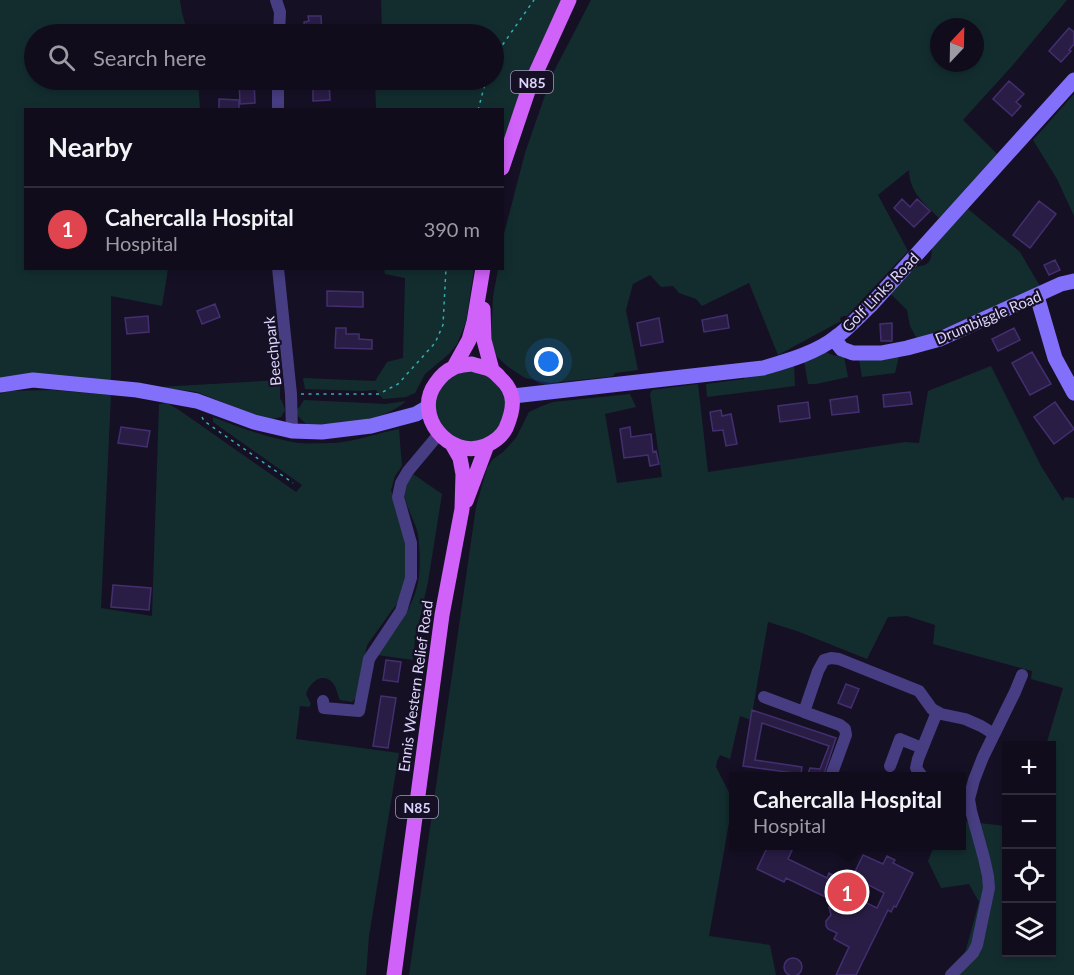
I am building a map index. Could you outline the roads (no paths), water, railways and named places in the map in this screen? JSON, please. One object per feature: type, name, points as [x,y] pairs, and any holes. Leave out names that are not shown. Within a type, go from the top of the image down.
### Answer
[{"type":"main road","name":"N85","points":[[504,162],[530,88],[569,0]]},
{"type":"main road","name":"Golf Links Road","points":[[513,396],[763,368],[794,359],[834,339],[870,305],[1074,80]]},
{"type":"main road","points":[[454,367],[469,340],[483,274]]},
{"type":"main road","points":[[483,274],[484,340],[492,370]]},
{"type":"main road","name":"Drumbiggle Road","points":[[834,339],[842,349],[853,353],[881,353],[907,348],[940,339],[1061,284],[1074,281]]},
{"type":"main road","points":[[1037,296],[1055,358],[1074,393]]},
{"type":"main road","points":[[487,445],[467,448],[452,444],[439,434],[430,421],[428,407],[432,388],[442,375],[454,367],[471,364],[492,370],[504,381],[513,396]]},
{"type":"main road","points":[[0,385],[33,380],[137,390],[197,401],[254,422],[292,431],[322,432],[371,426],[416,414],[428,407]]},
{"type":"main road","name":"N85","points":[[487,445],[504,432],[512,414],[513,396]]},
{"type":"main road","name":"Ennis Western Relief Road","points":[[394,975],[442,615],[462,509],[463,474],[460,458],[452,444]]},
{"type":"main road","name":"Ennis Western Relief Road","points":[[462,509],[487,445]]},
{"type":"street","points":[[276,0],[280,12],[279,24]]},
{"type":"street","points":[[278,90],[278,108]]},
{"type":"street","name":"Beechpark","points":[[278,270],[291,394],[292,431]]},
{"type":"street","points":[[323,701],[324,708],[359,711],[369,659],[401,611],[411,578],[411,543],[398,496],[400,483],[439,434]]},
{"type":"street","points":[[804,712],[818,671],[824,660],[831,658],[839,659],[919,692],[937,712],[965,719],[994,734]]},
{"type":"street","points":[[966,795],[1022,675]]},
{"type":"street","points":[[764,697],[840,725],[845,729],[846,735],[833,772]]},
{"type":"street","points":[[918,772],[916,768],[918,759],[937,712]]},
{"type":"street","points":[[890,766],[900,740],[922,748]]},
{"type":"street","points":[[951,975],[973,953],[977,945],[989,888],[984,858],[966,799]]},
{"type":"place","name":"Cahercalla Hospital","points":[[847,892]]}]
